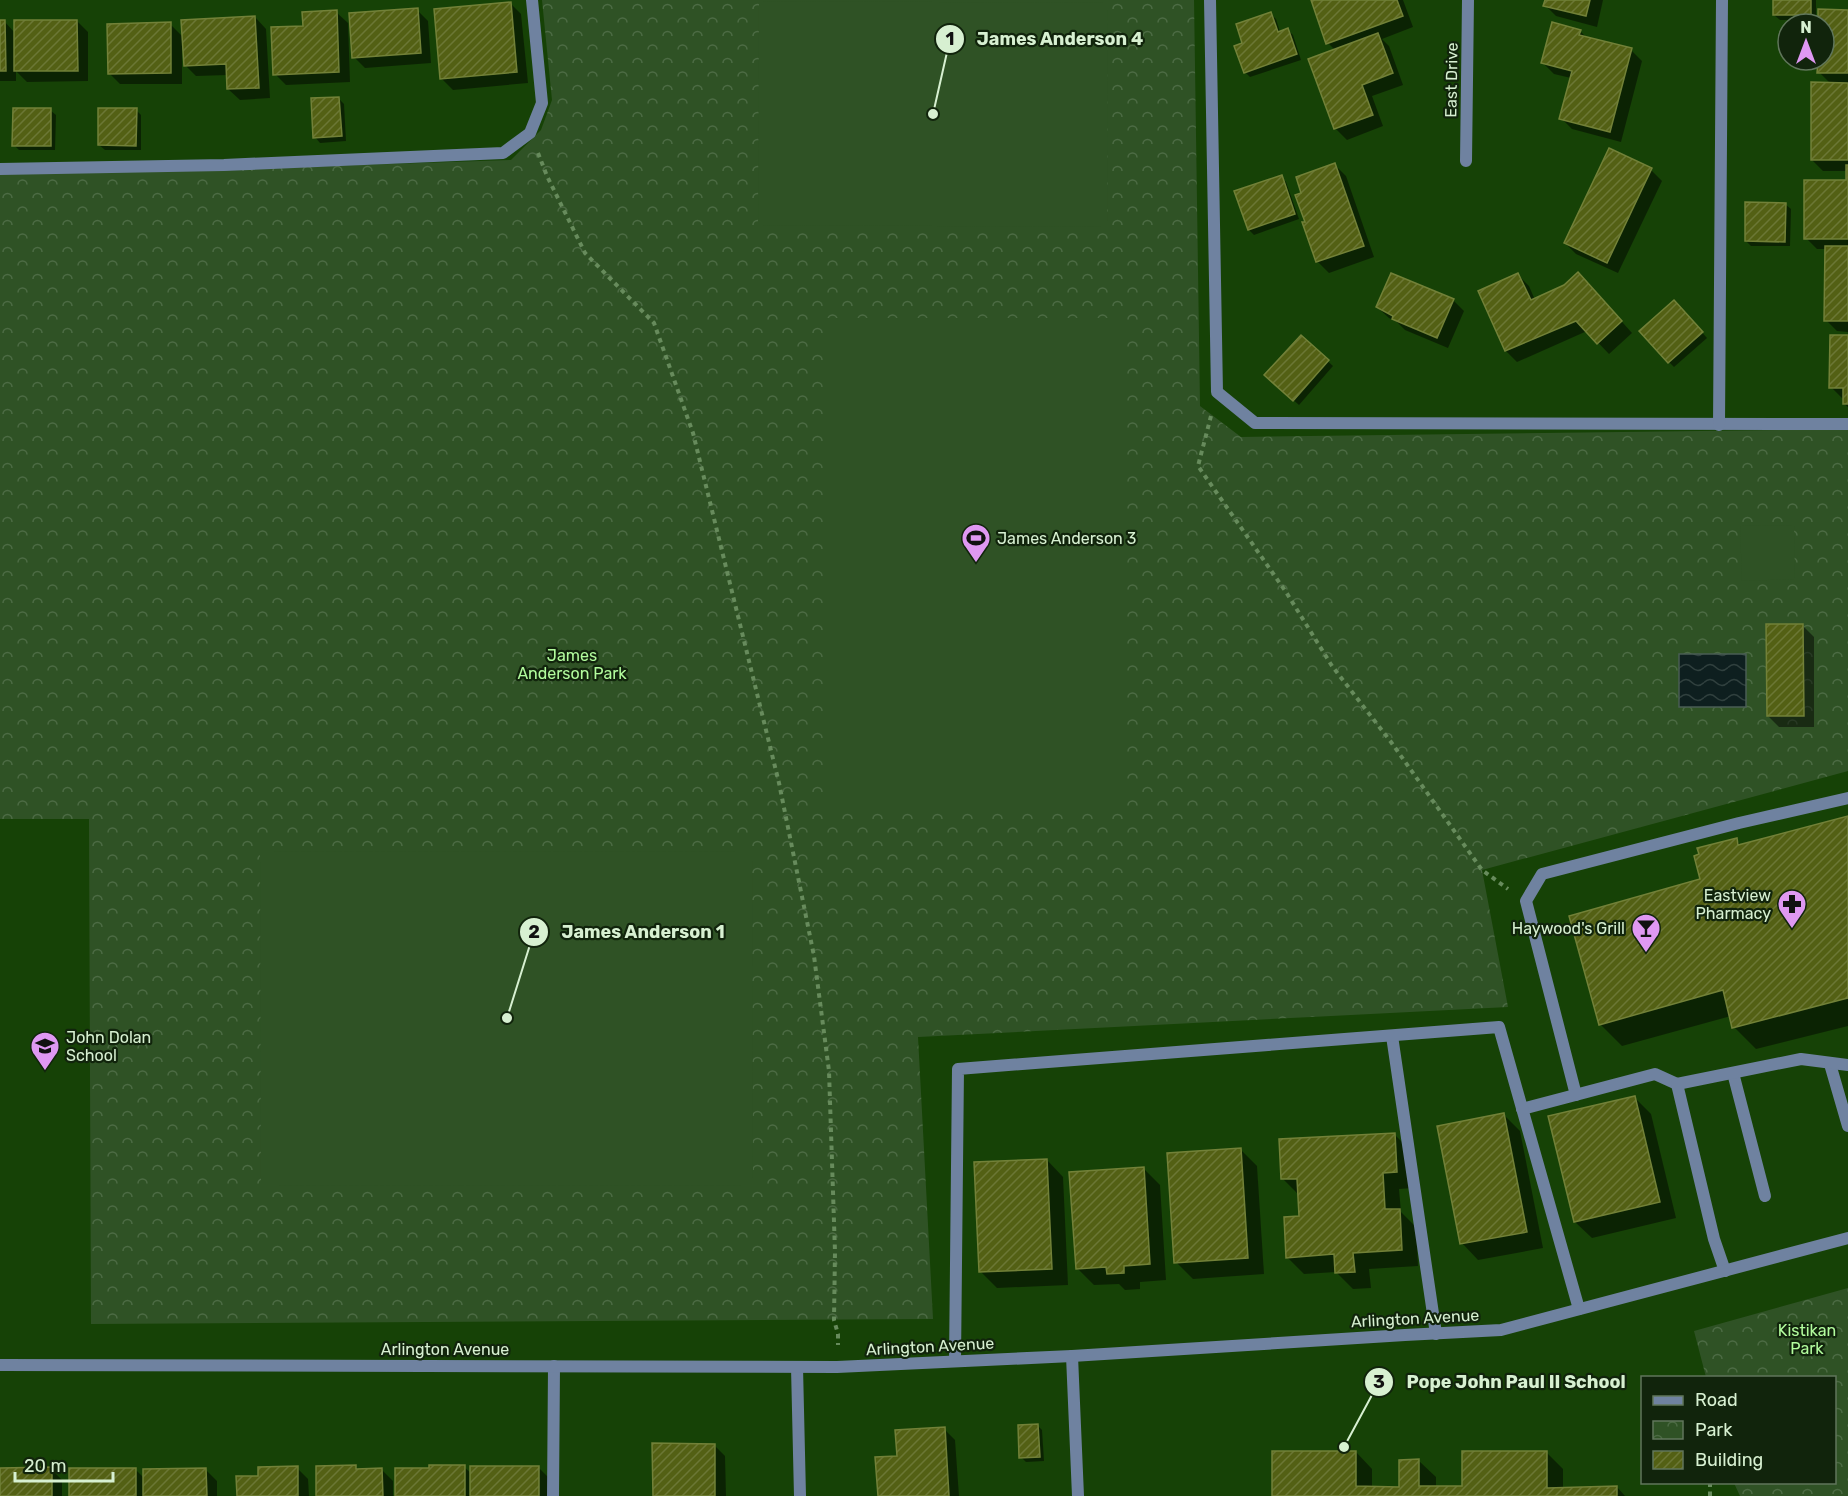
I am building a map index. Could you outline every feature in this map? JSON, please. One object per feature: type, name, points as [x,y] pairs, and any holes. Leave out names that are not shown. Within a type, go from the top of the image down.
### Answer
[{"type":"street","points":[[0,169],[224,165],[503,153],[530,133],[542,103],[532,0]]},
{"type":"street","points":[[1210,0],[1217,392],[1255,423],[1848,424]]},
{"type":"street","name":"East Drive","points":[[1466,161],[1468,0]]},
{"type":"street","points":[[1719,425],[1722,0]]},
{"type":"street","points":[[1576,1095],[1526,902],[1542,874],[1739,823],[1848,798]]},
{"type":"street","points":[[955,1361],[958,1069],[1499,1027],[1579,1309]]},
{"type":"street","points":[[1392,1036],[1436,1334]]},
{"type":"street","points":[[1522,1109],[1655,1074],[1677,1084],[1801,1059],[1848,1065]]},
{"type":"street","points":[[1830,1064],[1848,1126]]},
{"type":"street","points":[[1734,1073],[1765,1196]]},
{"type":"street","points":[[1677,1084],[1714,1239],[1725,1271]]},
{"type":"street","name":"Arlington Avenue","points":[[0,1365],[837,1367],[1072,1356],[1501,1330],[1848,1238]]},
{"type":"street","points":[[1072,1356],[1078,1496]]},
{"type":"street","points":[[553,1496],[554,1366]]},
{"type":"street","points":[[797,1367],[800,1496]]},
{"type":"path","points":[[530,133],[547,176],[585,253],[654,323],[693,434],[728,573],[779,783],[814,956],[829,1071],[835,1252],[834,1320],[838,1334],[837,1367]]},
{"type":"path","points":[[1217,392],[1198,466],[1286,592],[1332,666],[1391,742],[1482,870],[1526,902]]},
{"type":"green space","name":"James Anderson Park","points":[[542,0],[1194,0],[1200,406],[1241,437],[1848,429],[1848,771],[1482,870],[1508,1007],[918,1037],[933,1319],[91,1324],[89,819],[0,819],[0,171],[272,168],[511,160],[541,130],[552,100]]},
{"type":"green space","points":[[759,1],[1108,3],[1107,227],[758,225]]},
{"type":"green space","name":"James Anderson 3","points":[[826,318],[1127,318],[1127,807],[826,807]]},
{"type":"green space","points":[[1794,525],[1795,579],[1742,581],[1740,526]]},
{"type":"green space","points":[[752,851],[753,1185],[261,1186],[260,852]]},
{"type":"green space","name":"Kistikan Park","points":[[1848,1288],[1848,1496],[1740,1496],[1734,1484],[1836,1484],[1836,1376],[1706,1376],[1694,1331]]},
{"type":"water","points":[[1679,654],[1746,654],[1746,707],[1679,707]]},
{"type":"building","points":[[1311,0],[1397,0],[1403,16],[1326,44]]},
{"type":"building","points":[[1545,0],[1590,0],[1586,16],[1543,6]]},
{"type":"building","points":[[1773,0],[1811,0],[1811,12],[1776,12],[1776,15],[1773,15]]},
{"type":"building","points":[[511,2],[517,72],[440,79],[434,9]]},
{"type":"building","points":[[418,8],[421,53],[352,58],[349,13]]},
{"type":"building","points":[[1818,9],[1848,10],[1848,73],[1817,73],[1836,72],[1836,12],[1818,12]]},
{"type":"building","points":[[337,10],[339,72],[273,75],[271,27],[303,26],[302,12]]},
{"type":"building","points":[[1271,12],[1278,32],[1288,28],[1297,54],[1244,73],[1234,46],[1242,43],[1236,24]]},
{"type":"building","points":[[255,16],[259,88],[227,89],[226,64],[184,66],[181,20]]},
{"type":"building","points":[[0,20],[5,20],[6,71],[0,71]]},
{"type":"building","points":[[14,20],[77,20],[78,71],[14,71]]},
{"type":"building","points":[[171,22],[171,73],[108,74],[107,24]]},
{"type":"building","points":[[1552,22],[1581,30],[1579,35],[1632,48],[1610,132],[1559,119],[1572,71],[1541,63]]},
{"type":"building","points":[[1378,33],[1393,73],[1362,85],[1373,115],[1334,129],[1308,59]]},
{"type":"building","points":[[1811,82],[1848,83],[1848,160],[1811,160]]},
{"type":"building","points":[[339,97],[342,136],[313,138],[311,98]]},
{"type":"building","points":[[13,108],[51,108],[51,146],[12,146]]},
{"type":"building","points":[[98,108],[137,108],[136,146],[98,145]]},
{"type":"building","points":[[1609,148],[1652,168],[1607,263],[1564,243]]},
{"type":"building","points":[[1335,163],[1364,246],[1316,262],[1295,195],[1301,193],[1296,177]]},
{"type":"building","points":[[1846,165],[1848,165],[1848,239],[1804,239],[1804,180],[1846,180]]},
{"type":"building","points":[[1282,175],[1295,214],[1248,230],[1234,191]]},
{"type":"building","points":[[1745,202],[1786,203],[1785,242],[1745,241]]},
{"type":"building","points":[[1825,246],[1848,246],[1848,321],[1824,321]]},
{"type":"building","points":[[1578,272],[1622,321],[1597,344],[1576,321],[1505,351],[1478,291],[1518,273],[1531,300],[1564,285]]},
{"type":"building","points":[[1391,273],[1454,299],[1437,338],[1392,319],[1393,316],[1376,307]]},
{"type":"building","points":[[1674,300],[1703,332],[1668,363],[1639,331]]},
{"type":"building","points":[[1301,335],[1329,360],[1293,401],[1264,375]]},
{"type":"building","points":[[1830,335],[1848,335],[1848,404],[1843,404],[1843,388],[1829,388]]},
{"type":"building","points":[[1766,624],[1803,624],[1804,716],[1767,716]]},
{"type":"building","points":[[1848,816],[1848,998],[1732,1028],[1723,990],[1599,1025],[1569,916],[1700,879],[1694,856],[1699,854],[1697,848],[1737,838],[1738,845]]},
{"type":"building","points":[[1635,1096],[1660,1202],[1574,1222],[1548,1116]]},
{"type":"building","points":[[1504,1113],[1527,1232],[1460,1244],[1437,1126]]},
{"type":"building","points":[[1395,1133],[1397,1172],[1383,1173],[1385,1209],[1400,1209],[1402,1250],[1353,1253],[1355,1272],[1335,1273],[1334,1254],[1286,1258],[1284,1217],[1299,1216],[1297,1179],[1281,1179],[1279,1139]]},
{"type":"building","points":[[1241,1148],[1248,1258],[1174,1263],[1167,1153]]},
{"type":"building","points":[[1047,1159],[1052,1269],[979,1272],[974,1162]]},
{"type":"building","points":[[1144,1167],[1150,1264],[1124,1266],[1124,1273],[1107,1274],[1106,1267],[1076,1269],[1069,1172]]},
{"type":"building","points":[[1038,1424],[1040,1457],[1019,1458],[1018,1425]]},
{"type":"building","points":[[945,1427],[949,1496],[878,1496],[875,1457],[897,1456],[895,1430]]},
{"type":"building","points":[[652,1443],[715,1444],[715,1496],[653,1496]]},
{"type":"building","points":[[1272,1451],[1356,1451],[1356,1486],[1399,1487],[1399,1460],[1419,1459],[1419,1486],[1462,1486],[1462,1451],[1547,1451],[1547,1488],[1617,1486],[1617,1496],[1272,1496]]},
{"type":"building","points":[[356,1465],[356,1469],[382,1468],[383,1496],[316,1496],[316,1466]]},
{"type":"building","points":[[429,1465],[465,1465],[465,1496],[395,1496],[395,1468],[429,1468]]},
{"type":"building","points":[[298,1466],[298,1496],[237,1496],[236,1476],[258,1476],[258,1467]]},
{"type":"building","points":[[470,1466],[539,1466],[539,1496],[470,1496]]},
{"type":"building","points":[[52,1467],[52,1496],[0,1496],[0,1468]]},
{"type":"building","points":[[69,1468],[136,1468],[136,1496],[69,1496]]},
{"type":"building","points":[[206,1468],[207,1496],[143,1496],[143,1469]]},
{"type":"place","name":"James Anderson 4","points":[[933,114]]},
{"type":"place","name":"James Anderson 3","points":[[976,564]]},
{"type":"place","name":"Eastview Pharmacy","points":[[1792,930]]},
{"type":"place","name":"Haywood's Grill","points":[[1646,954]]},
{"type":"place","name":"James Anderson 1","points":[[507,1018]]},
{"type":"place","name":"John Dolan School","points":[[45,1072]]},
{"type":"place","name":"Pope John Paul II School","points":[[1344,1447]]}]
